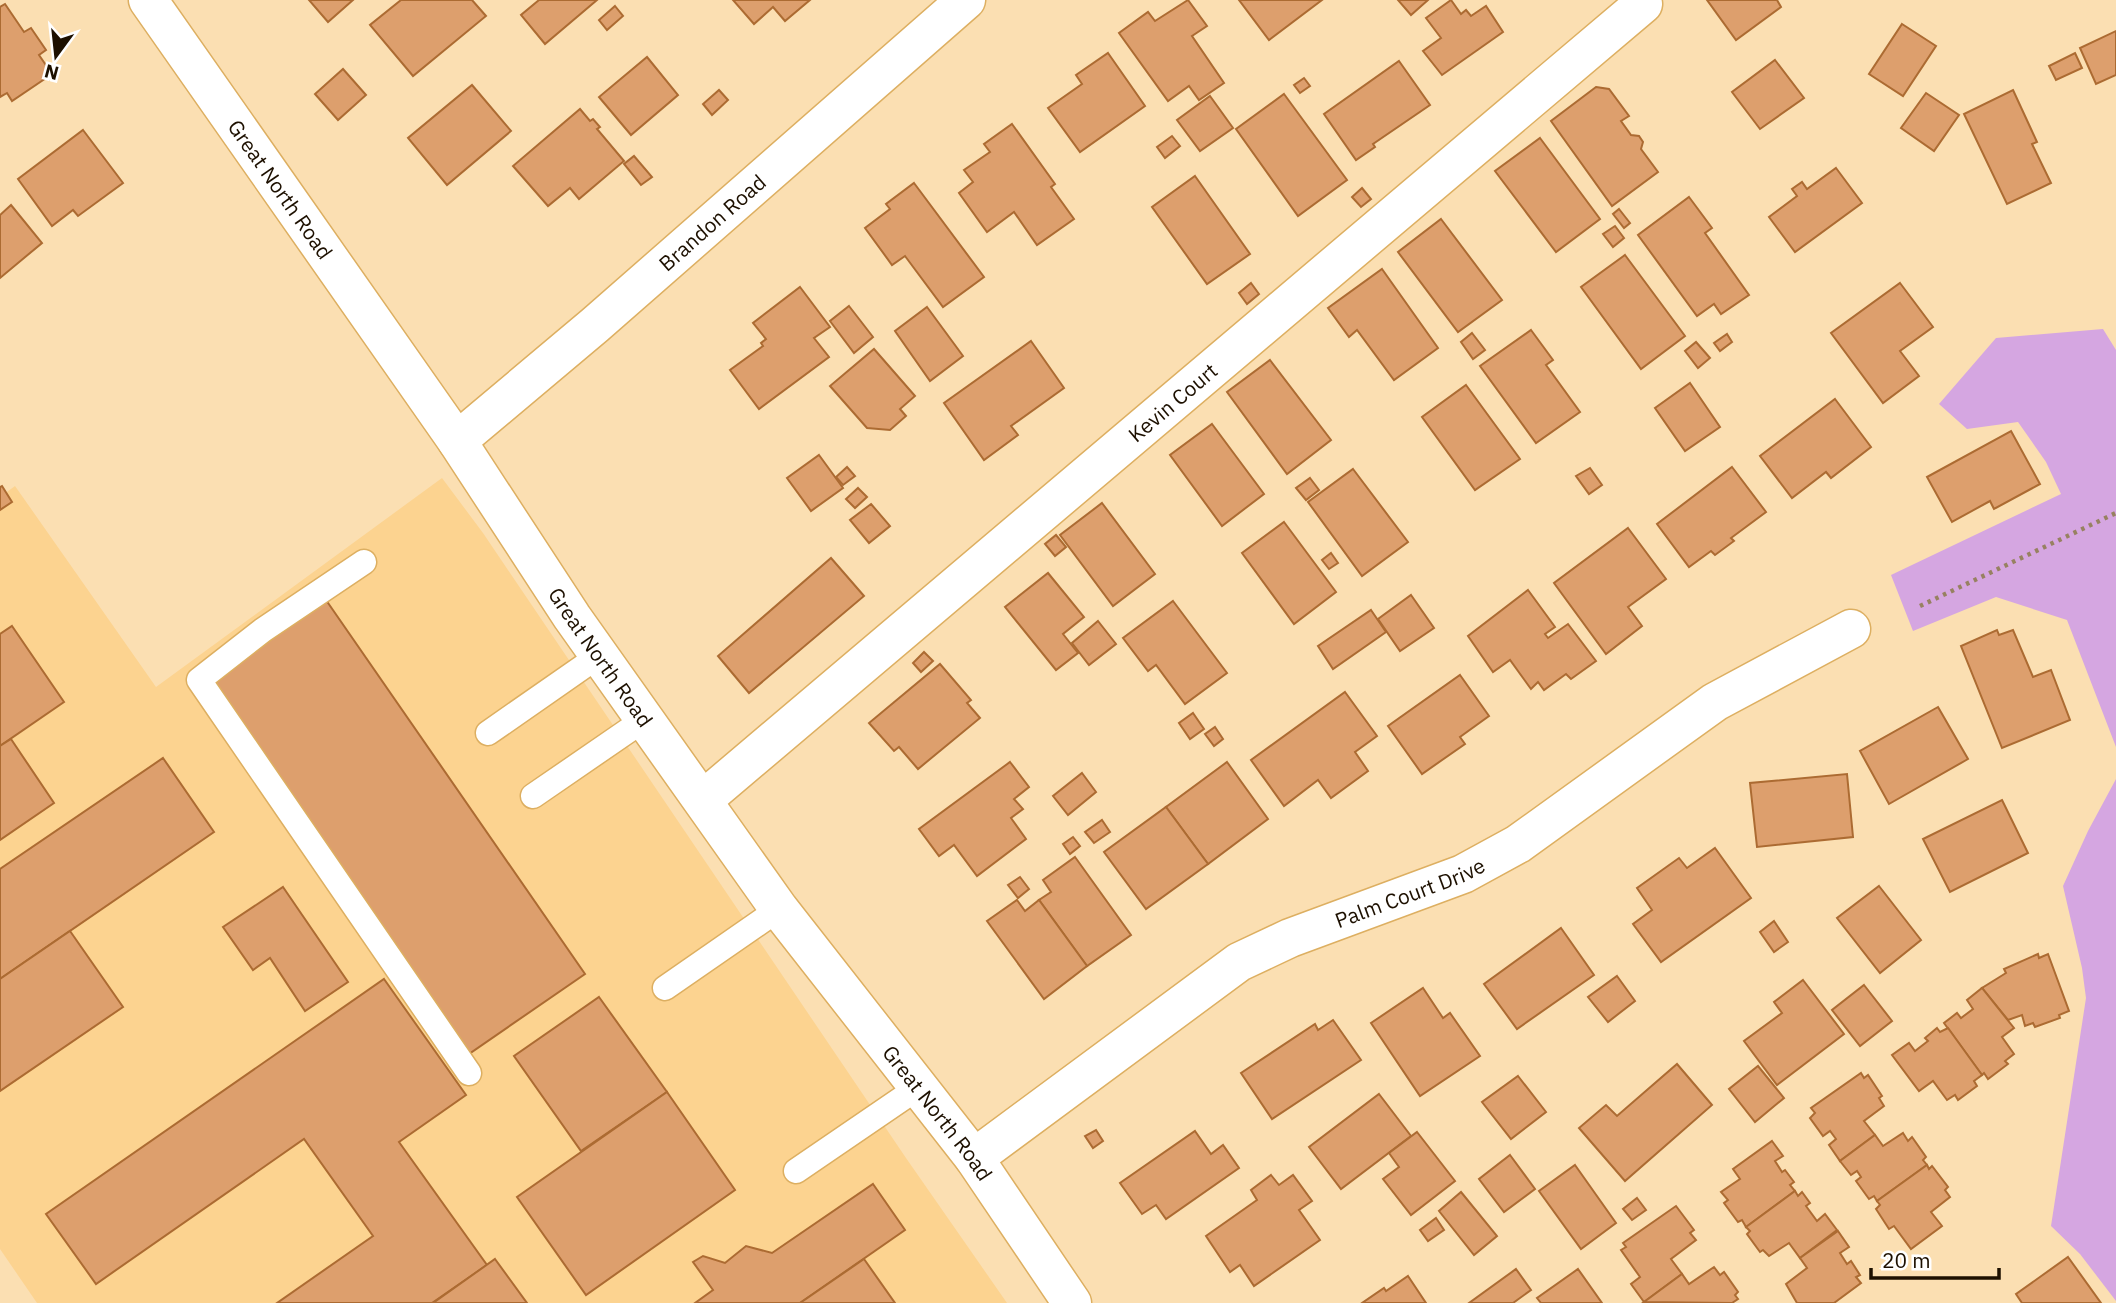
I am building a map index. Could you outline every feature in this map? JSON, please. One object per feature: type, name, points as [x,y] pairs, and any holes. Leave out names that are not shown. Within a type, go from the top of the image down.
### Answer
[{"type":"street","name":"Great North Road","points":[[148,0],[457,441],[572,617],[704,799],[779,909],[974,1158],[1072,1303]]},
{"type":"street","name":"Brandon Road","points":[[457,441],[606,316],[966,0]]},
{"type":"street","name":"Kevin Court","points":[[704,799],[1643,4]]},
{"type":"street","name":"Palm Court Drive","points":[[974,1158],[1239,962],[1290,938],[1463,874],[1518,844],[1715,702],[1851,629]]},
{"type":"lane","points":[[364,562],[263,630],[199,680],[469,1073]]},
{"type":"lane","points":[[488,733],[600,655]]},
{"type":"lane","points":[[533,796],[645,719]]},
{"type":"lane","points":[[666,988],[779,909]]},
{"type":"lane","points":[[796,1171],[919,1087]]},
{"type":"path","points":[[1920,606],[2116,513]]},
{"type":"shaded area","points":[[2103,329],[2116,350],[2116,747],[2067,620],[1996,597],[1913,631],[1891,575],[2061,494],[2046,462],[2018,422],[1967,429],[1939,404],[1996,338]]},
{"type":"shaded area","points":[[442,478],[483,533],[1007,1303],[37,1303],[0,1249],[0,497],[15,486],[156,687]]},
{"type":"shaded area","points":[[2116,779],[2116,1301],[2080,1254],[2051,1226],[2086,998],[2082,968],[2063,886]]},
{"type":"building","points":[[309,0],[353,0],[328,22]]},
{"type":"building","points":[[401,0],[472,0],[486,16],[413,76],[370,25]]},
{"type":"building","points":[[539,0],[597,0],[545,44],[521,15]]},
{"type":"building","points":[[733,0],[810,0],[785,21],[773,7],[754,24]]},
{"type":"building","points":[[1188,0],[1207,26],[1192,36],[1224,83],[1199,100],[1189,86],[1168,101],[1119,33],[1148,12],[1155,21]]},
{"type":"building","points":[[1239,0],[1322,0],[1269,40]]},
{"type":"building","points":[[1398,0],[1428,0],[1411,15]]},
{"type":"building","points":[[1451,0],[1461,14],[1466,10],[1471,16],[1486,6],[1503,32],[1442,75],[1423,51],[1441,38],[1426,18]]},
{"type":"building","points":[[1707,0],[1777,0],[1781,7],[1736,40]]},
{"type":"building","points":[[5,4],[24,32],[31,28],[46,50],[39,55],[52,74],[12,101],[7,93],[0,97],[0,7]]},
{"type":"building","points":[[615,6],[623,16],[607,30],[599,20]]},
{"type":"building","points":[[1902,24],[1936,46],[1903,96],[1869,74]]},
{"type":"building","points":[[2116,31],[2116,75],[2096,84],[2080,48]]},
{"type":"building","points":[[1108,53],[1145,106],[1080,152],[1048,108],[1082,84],[1076,75]]},
{"type":"building","points":[[2075,53],[2082,68],[2056,80],[2049,66]]},
{"type":"building","points":[[647,57],[678,95],[631,135],[599,97]]},
{"type":"building","points":[[1775,60],[1804,98],[1760,129],[1732,92]]},
{"type":"building","points":[[1399,61],[1430,105],[1373,144],[1375,147],[1356,160],[1324,114]]},
{"type":"building","points":[[343,69],[366,95],[338,120],[315,94]]},
{"type":"building","points":[[1304,78],[1310,86],[1300,93],[1294,85]]},
{"type":"building","points":[[472,85],[511,131],[447,185],[408,138]]},
{"type":"building","points":[[1596,87],[1609,89],[1629,116],[1621,121],[1631,135],[1639,136],[1643,142],[1641,149],[1658,172],[1612,206],[1551,121]]},
{"type":"building","points":[[719,90],[728,100],[712,115],[703,104]]},
{"type":"building","points":[[2013,90],[2037,142],[2032,144],[2051,183],[2007,204],[1964,114]]},
{"type":"building","points":[[1926,93],[1959,115],[1934,151],[1901,128]]},
{"type":"building","points":[[1284,94],[1347,180],[1298,216],[1236,129]]},
{"type":"building","points":[[1210,96],[1233,128],[1200,151],[1177,120]]},
{"type":"building","points":[[580,109],[590,121],[593,119],[600,127],[597,129],[624,161],[579,199],[570,188],[548,206],[513,166]]},
{"type":"building","points":[[1012,124],[1055,184],[1051,187],[1074,219],[1037,245],[1014,212],[987,232],[959,193],[973,182],[964,170],[990,152],[984,144]]},
{"type":"building","points":[[83,130],[123,183],[78,216],[73,210],[52,226],[18,179]]},
{"type":"building","points":[[1172,136],[1180,146],[1165,158],[1157,147]]},
{"type":"building","points":[[1540,138],[1600,219],[1556,252],[1495,171]]},
{"type":"building","points":[[634,156],[652,177],[641,185],[624,164]]},
{"type":"building","points":[[1836,168],[1862,203],[1795,252],[1769,217],[1797,196],[1792,189],[1802,182],[1807,189]]},
{"type":"building","points":[[1195,176],[1250,254],[1207,284],[1152,207]]},
{"type":"building","points":[[914,183],[984,277],[943,307],[905,256],[892,265],[865,228],[890,209],[886,204]]},
{"type":"building","points":[[1362,188],[1371,199],[1361,207],[1352,197]]},
{"type":"building","points":[[1689,197],[1712,228],[1705,233],[1749,295],[1721,314],[1714,304],[1697,316],[1638,235]]},
{"type":"building","points":[[11,205],[42,243],[0,278],[0,215]]},
{"type":"building","points":[[1619,209],[1630,223],[1624,228],[1613,214]]},
{"type":"building","points":[[1441,219],[1502,300],[1458,332],[1398,252]]},
{"type":"building","points":[[1615,226],[1624,238],[1613,247],[1603,234]]},
{"type":"building","points":[[1625,255],[1685,336],[1641,369],[1581,287]]},
{"type":"building","points":[[1382,269],[1438,348],[1394,380],[1357,330],[1349,337],[1328,308]]},
{"type":"building","points":[[1251,283],[1259,294],[1247,304],[1239,293]]},
{"type":"building","points":[[1900,283],[1933,327],[1900,351],[1919,376],[1883,403],[1831,333]]},
{"type":"building","points":[[800,287],[830,327],[814,338],[829,357],[759,409],[730,370],[763,346],[761,343],[766,339],[753,323]]},
{"type":"building","points":[[849,306],[873,337],[854,353],[830,321]]},
{"type":"building","points":[[927,307],[963,356],[930,381],[895,331]]},
{"type":"building","points":[[1531,330],[1553,360],[1546,365],[1580,412],[1536,443],[1480,366]]},
{"type":"building","points":[[1472,333],[1485,350],[1473,359],[1461,342]]},
{"type":"building","points":[[1727,334],[1732,342],[1720,351],[1714,343]]},
{"type":"building","points":[[1031,341],[1064,388],[1011,426],[1018,435],[984,460],[944,403]]},
{"type":"building","points":[[1696,342],[1710,358],[1698,368],[1685,351]]},
{"type":"building","points":[[874,349],[915,396],[900,409],[906,416],[890,430],[867,428],[830,386]]},
{"type":"building","points":[[1270,360],[1331,440],[1287,474],[1227,392]]},
{"type":"building","points":[[1690,383],[1720,427],[1685,451],[1655,408]]},
{"type":"building","points":[[1466,385],[1520,459],[1475,490],[1422,417]]},
{"type":"building","points":[[1835,399],[1871,447],[1831,478],[1826,472],[1792,498],[1760,456]]},
{"type":"building","points":[[1212,424],[1264,494],[1222,526],[1170,455]]},
{"type":"building","points":[[2011,431],[2040,484],[1994,509],[1990,501],[1952,522],[1927,477]]},
{"type":"building","points":[[819,455],[843,488],[811,511],[787,478]]},
{"type":"building","points":[[847,467],[855,476],[843,485],[836,477]]},
{"type":"building","points":[[1732,467],[1766,512],[1731,538],[1734,541],[1715,555],[1711,551],[1689,567],[1657,524]]},
{"type":"building","points":[[1590,468],[1602,485],[1589,494],[1576,476]]},
{"type":"building","points":[[1353,469],[1408,542],[1362,576],[1308,502]]},
{"type":"building","points":[[1310,478],[1319,490],[1306,500],[1296,488]]},
{"type":"building","points":[[2,486],[12,502],[0,510],[0,487]]},
{"type":"building","points":[[858,488],[867,497],[855,508],[846,499]]},
{"type":"building","points":[[1102,503],[1155,574],[1113,606],[1060,535]]},
{"type":"building","points":[[871,504],[890,526],[869,543],[850,520]]},
{"type":"building","points":[[1284,522],[1336,592],[1294,624],[1242,553]]},
{"type":"building","points":[[1628,528],[1666,579],[1628,607],[1642,626],[1606,654],[1554,583]]},
{"type":"building","points":[[1056,535],[1066,547],[1055,556],[1045,544]]},
{"type":"building","points":[[1331,553],[1338,563],[1329,569],[1322,560]]},
{"type":"building","points":[[831,558],[864,596],[749,693],[718,656]]},
{"type":"building","points":[[1048,573],[1084,617],[1063,634],[1078,653],[1056,670],[1005,607]]},
{"type":"building","points":[[1528,590],[1555,627],[1545,634],[1548,638],[1568,624],[1596,661],[1571,679],[1566,674],[1544,690],[1538,682],[1531,689],[1510,660],[1493,672],[1468,636]]},
{"type":"building","points":[[1411,595],[1434,628],[1400,651],[1378,619]]},
{"type":"building","points":[[326,600],[585,974],[466,1056],[206,682]]},
{"type":"building","points":[[1173,601],[1227,673],[1185,704],[1156,665],[1148,671],[1123,638]]},
{"type":"building","points":[[1371,610],[1386,632],[1333,669],[1318,646]]},
{"type":"building","points":[[1098,621],[1116,644],[1089,665],[1072,643]]},
{"type":"building","points":[[12,626],[64,702],[0,746],[0,634]]},
{"type":"building","points":[[1997,630],[1999,635],[2013,630],[2033,677],[2051,670],[2070,720],[2002,748],[1961,646]]},
{"type":"building","points":[[924,652],[933,661],[921,672],[913,663]]},
{"type":"building","points":[[940,664],[971,700],[967,703],[980,718],[918,769],[899,747],[894,751],[869,723]]},
{"type":"building","points":[[1460,675],[1489,716],[1460,737],[1465,744],[1422,774],[1388,726]]},
{"type":"building","points":[[1345,692],[1377,736],[1355,752],[1368,771],[1331,798],[1318,780],[1284,806],[1251,760]]},
{"type":"building","points":[[1938,707],[1968,759],[1889,804],[1860,751]]},
{"type":"building","points":[[1193,713],[1204,729],[1190,739],[1179,723]]},
{"type":"building","points":[[1215,727],[1223,739],[1214,746],[1205,734]]},
{"type":"building","points":[[11,739],[54,803],[0,840],[0,746]]},
{"type":"building","points":[[163,758],[214,832],[0,979],[0,869]]},
{"type":"building","points":[[1010,762],[1029,787],[1014,799],[1023,809],[1011,818],[1026,839],[977,876],[954,845],[939,856],[919,829]]},
{"type":"building","points":[[1227,762],[1268,819],[1208,864],[1166,807]]},
{"type":"building","points":[[1082,773],[1096,792],[1068,815],[1053,796]]},
{"type":"building","points":[[1847,774],[1853,837],[1757,847],[1750,783]]},
{"type":"building","points":[[2002,800],[2028,853],[1950,892],[1923,839]]},
{"type":"building","points":[[1166,807],[1208,864],[1146,909],[1104,852]]},
{"type":"building","points":[[1102,820],[1110,832],[1094,843],[1085,832]]},
{"type":"building","points":[[1073,837],[1080,846],[1070,854],[1063,844]]},
{"type":"building","points":[[1715,848],[1751,898],[1661,962],[1633,924],[1652,910],[1637,888],[1679,858],[1687,868]]},
{"type":"building","points":[[1075,857],[1131,935],[1087,966],[1039,900],[1051,892],[1043,880]]},
{"type":"building","points":[[1020,877],[1029,889],[1018,898],[1008,885]]},
{"type":"building","points":[[1879,886],[1921,940],[1880,973],[1837,918]]},
{"type":"building","points":[[283,887],[348,982],[305,1011],[270,958],[253,970],[223,927]]},
{"type":"building","points":[[1017,900],[1025,911],[1039,900],[1087,966],[1044,999],[987,921]]},
{"type":"building","points":[[1774,921],[1788,942],[1774,952],[1760,932]]},
{"type":"building","points":[[1561,928],[1594,975],[1517,1029],[1484,984]]},
{"type":"building","points":[[70,931],[123,1007],[0,1091],[0,979]]},
{"type":"building","points":[[2038,954],[2039,958],[2048,954],[2069,1011],[2059,1015],[2060,1018],[2035,1027],[2033,1023],[2025,1026],[2022,1015],[2008,1020],[1982,988],[2006,973],[2004,969]]},
{"type":"building","points":[[1617,976],[1635,1001],[1608,1022],[1588,997]]},
{"type":"building","points":[[384,979],[466,1095],[399,1142],[487,1265],[432,1303],[277,1303],[373,1236],[304,1139],[96,1284],[46,1214]]},
{"type":"building","points":[[1803,980],[1844,1034],[1777,1085],[1744,1041],[1782,1013],[1774,1002]]},
{"type":"building","points":[[1864,985],[1892,1021],[1860,1046],[1832,1010]]},
{"type":"building","points":[[1423,988],[1443,1018],[1450,1013],[1480,1056],[1420,1096],[1371,1023]]},
{"type":"building","points":[[1982,988],[2014,1028],[2002,1037],[2014,1054],[2005,1061],[2008,1064],[1988,1079],[1984,1073],[1982,1075],[1944,1023],[1957,1013],[1961,1018],[1973,1009],[1967,1000]]},
{"type":"building","points":[[599,997],[667,1092],[581,1151],[514,1056]]},
{"type":"building","points":[[1333,1020],[1361,1060],[1272,1119],[1241,1073],[1315,1024],[1318,1030]]},
{"type":"building","points":[[1937,1028],[1940,1032],[1948,1028],[1982,1075],[1974,1081],[1977,1086],[1958,1100],[1955,1095],[1947,1100],[1933,1081],[1919,1091],[1892,1055],[1909,1043],[1915,1051],[1928,1041],[1925,1038]]},
{"type":"building","points":[[1677,1064],[1712,1105],[1625,1181],[1579,1128],[1606,1105],[1617,1116]]},
{"type":"building","points":[[1758,1066],[1784,1098],[1755,1122],[1729,1089]]},
{"type":"building","points":[[1861,1073],[1864,1078],[1868,1075],[1882,1096],[1879,1098],[1884,1106],[1864,1121],[1875,1135],[1840,1161],[1829,1145],[1836,1139],[1830,1131],[1823,1136],[1810,1118],[1815,1113],[1811,1108]]},
{"type":"building","points":[[1518,1076],[1546,1112],[1511,1139],[1482,1102]]},
{"type":"building","points":[[667,1092],[735,1190],[586,1295],[517,1197]]},
{"type":"building","points":[[1379,1094],[1411,1136],[1341,1189],[1309,1147]]},
{"type":"building","points":[[1096,1130],[1103,1141],[1093,1148],[1085,1136]]},
{"type":"building","points":[[1195,1131],[1211,1154],[1223,1145],[1239,1168],[1166,1219],[1156,1205],[1142,1214],[1120,1183]]},
{"type":"building","points":[[1417,1132],[1455,1181],[1411,1215],[1383,1179],[1399,1167],[1389,1153]]},
{"type":"building","points":[[1903,1133],[1908,1141],[1912,1137],[1926,1157],[1923,1160],[1927,1165],[1877,1201],[1874,1196],[1869,1199],[1856,1181],[1861,1177],[1857,1171],[1851,1175],[1840,1161],[1875,1135],[1883,1146]]},
{"type":"building","points":[[1772,1141],[1783,1156],[1775,1161],[1782,1172],[1785,1170],[1794,1182],[1790,1185],[1795,1191],[1746,1227],[1742,1220],[1738,1222],[1724,1203],[1728,1200],[1721,1192],[1740,1179],[1733,1169]]},
{"type":"building","points":[[1510,1155],[1535,1189],[1504,1212],[1479,1179]]},
{"type":"building","points":[[1575,1165],[1616,1223],[1581,1249],[1539,1191]]},
{"type":"building","points":[[1927,1165],[1929,1169],[1932,1166],[1948,1187],[1945,1190],[1950,1197],[1931,1212],[1942,1226],[1911,1249],[1894,1226],[1889,1229],[1876,1209],[1880,1205],[1877,1201]]},
{"type":"building","points":[[1271,1175],[1279,1185],[1293,1175],[1312,1201],[1299,1210],[1320,1240],[1254,1286],[1240,1265],[1230,1272],[1206,1236],[1257,1200],[1251,1190]]},
{"type":"building","points":[[873,1184],[905,1230],[800,1303],[695,1303],[713,1290],[693,1262],[703,1256],[725,1263],[746,1246],[772,1253]]},
{"type":"building","points":[[1795,1191],[1798,1196],[1802,1192],[1810,1203],[1806,1206],[1817,1221],[1825,1214],[1837,1230],[1800,1258],[1789,1243],[1769,1256],[1763,1250],[1760,1252],[1747,1234],[1750,1231],[1746,1227]]},
{"type":"building","points":[[1461,1192],[1497,1236],[1474,1255],[1439,1211]]},
{"type":"building","points":[[1637,1198],[1646,1210],[1632,1220],[1623,1209]]},
{"type":"building","points":[[1676,1206],[1694,1230],[1690,1233],[1696,1240],[1671,1259],[1682,1274],[1644,1302],[1631,1284],[1640,1277],[1621,1250],[1626,1247],[1623,1243]]},
{"type":"building","points":[[1436,1218],[1444,1230],[1428,1241],[1420,1230]]},
{"type":"building","points":[[1838,1231],[1849,1247],[1840,1253],[1847,1264],[1851,1261],[1860,1275],[1856,1277],[1861,1283],[1834,1303],[1797,1303],[1786,1284],[1807,1268],[1800,1258]]},
{"type":"building","points":[[2068,1257],[2101,1303],[2022,1303],[2016,1294]]},
{"type":"building","points":[[495,1259],[527,1303],[433,1303]]},
{"type":"building","points":[[864,1259],[895,1303],[800,1303]]},
{"type":"building","points":[[1714,1267],[1720,1275],[1724,1272],[1738,1292],[1735,1295],[1738,1299],[1732,1303],[1644,1302],[1682,1274],[1689,1284]]},
{"type":"building","points":[[1516,1269],[1531,1290],[1513,1303],[1469,1303]]},
{"type":"building","points":[[1578,1269],[1602,1303],[1541,1303],[1537,1298]]},
{"type":"building","points":[[1408,1276],[1426,1303],[1362,1303],[1384,1288],[1386,1291]]}]
